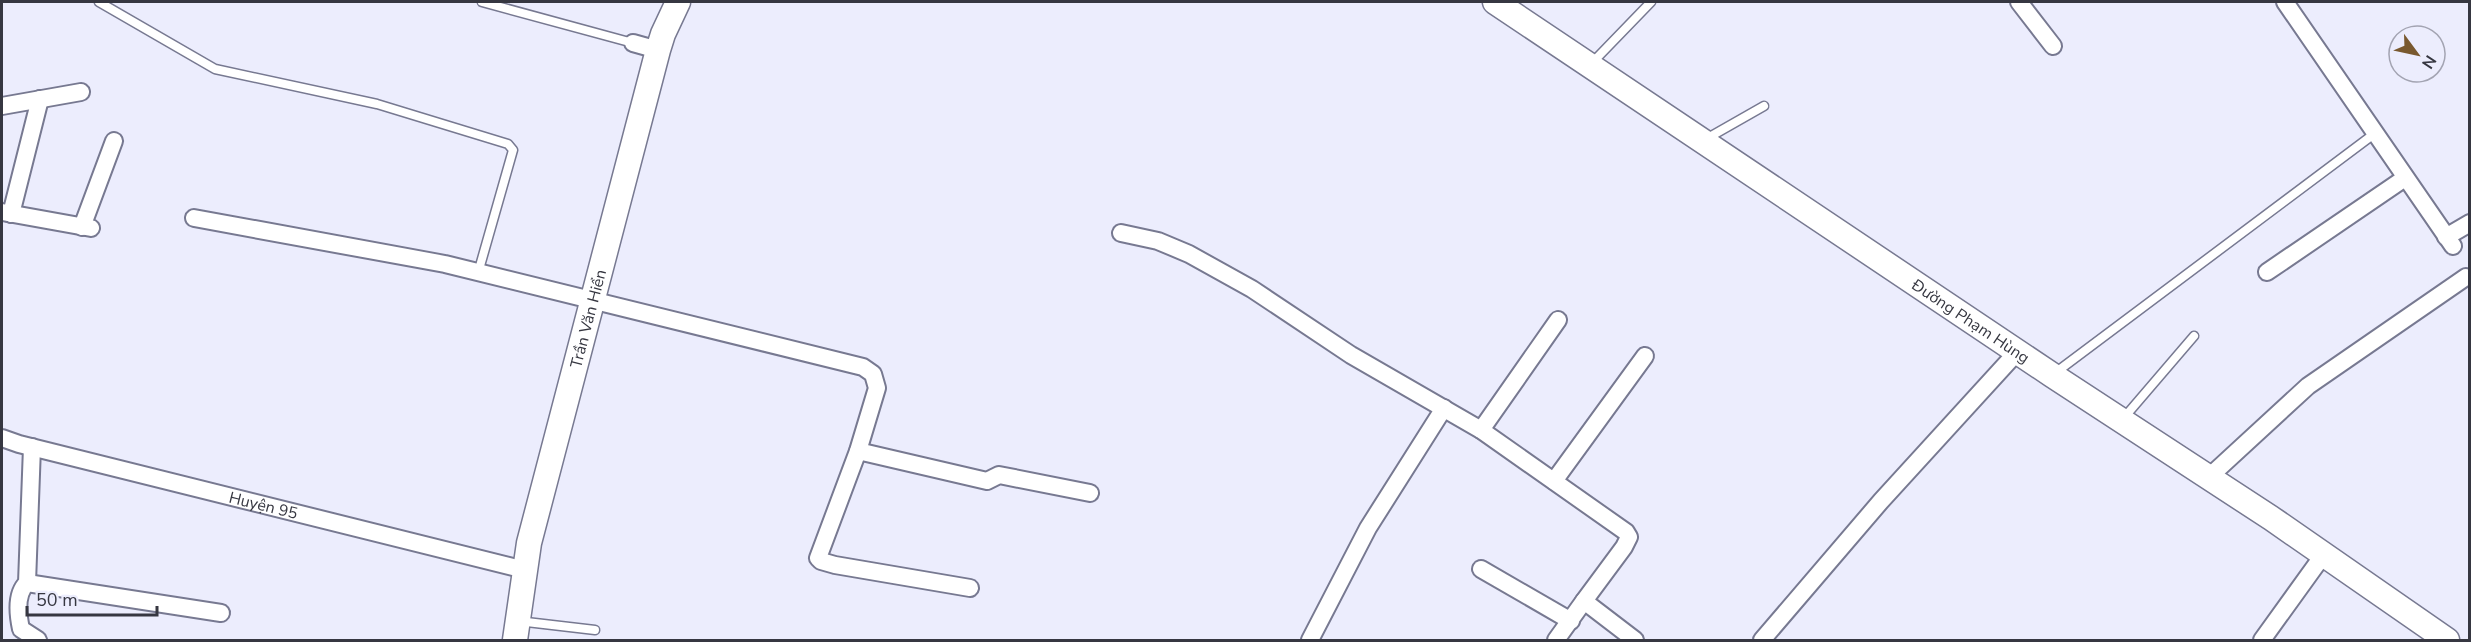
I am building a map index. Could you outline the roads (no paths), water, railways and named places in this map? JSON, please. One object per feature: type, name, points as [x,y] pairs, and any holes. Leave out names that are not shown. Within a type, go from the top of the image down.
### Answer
[{"type":"main road","name":"Trần Văn Hiển","points":[[516,631],[529,543],[582,300],[645,47],[663,34],[678,2]]},
{"type":"main road","name":"Đường Phạm Hùng","points":[[1495,2],[2324,554],[2447,640]]},
{"type":"street","points":[[2019,2],[2054,46]]},
{"type":"street","points":[[2285,2],[2450,242],[2469,223]]},
{"type":"street","points":[[2,106],[81,92]]},
{"type":"street","points":[[39,99],[6,213],[86,227],[114,141]]},
{"type":"street","points":[[2267,272],[2405,178]]},
{"type":"street","points":[[194,218],[445,264],[582,300],[863,368],[873,374],[877,388],[858,451],[819,553],[821,561],[970,588]]},
{"type":"street","points":[[1121,233],[1158,241],[1230,276],[1351,356],[1481,430],[1626,532],[1629,537],[1556,640]]},
{"type":"street","points":[[2208,478],[2308,386],[2466,277]]},
{"type":"street","points":[[1481,430],[1558,320]]},
{"type":"street","points":[[1762,640],[1881,501],[2018,351]]},
{"type":"street","points":[[1554,482],[1644,357]]},
{"type":"street","points":[[1310,640],[1368,528],[1443,408]]},
{"type":"street","name":"Huyện 95","points":[[2,438],[525,570]]},
{"type":"street","points":[[32,447],[27,583],[22,588],[18,613],[21,629],[38,640]]},
{"type":"street","points":[[858,451],[984,480],[999,475],[1090,493]]},
{"type":"street","points":[[2262,640],[2324,554]]},
{"type":"street","points":[[1481,569],[1571,621]]},
{"type":"street","points":[[27,583],[221,613]]},
{"type":"street","points":[[1584,601],[1635,640]]},
{"type":"lane","points":[[99,2],[214,69],[377,104],[508,144],[513,150],[478,273]]},
{"type":"lane","points":[[482,2],[645,47]]},
{"type":"lane","points":[[1590,65],[1651,2]]},
{"type":"lane","points":[[1703,141],[1764,106]]},
{"type":"lane","points":[[2052,375],[2374,134]]},
{"type":"lane","points":[[2122,420],[2194,336]]},
{"type":"lane","points":[[516,631],[595,630]]}]
